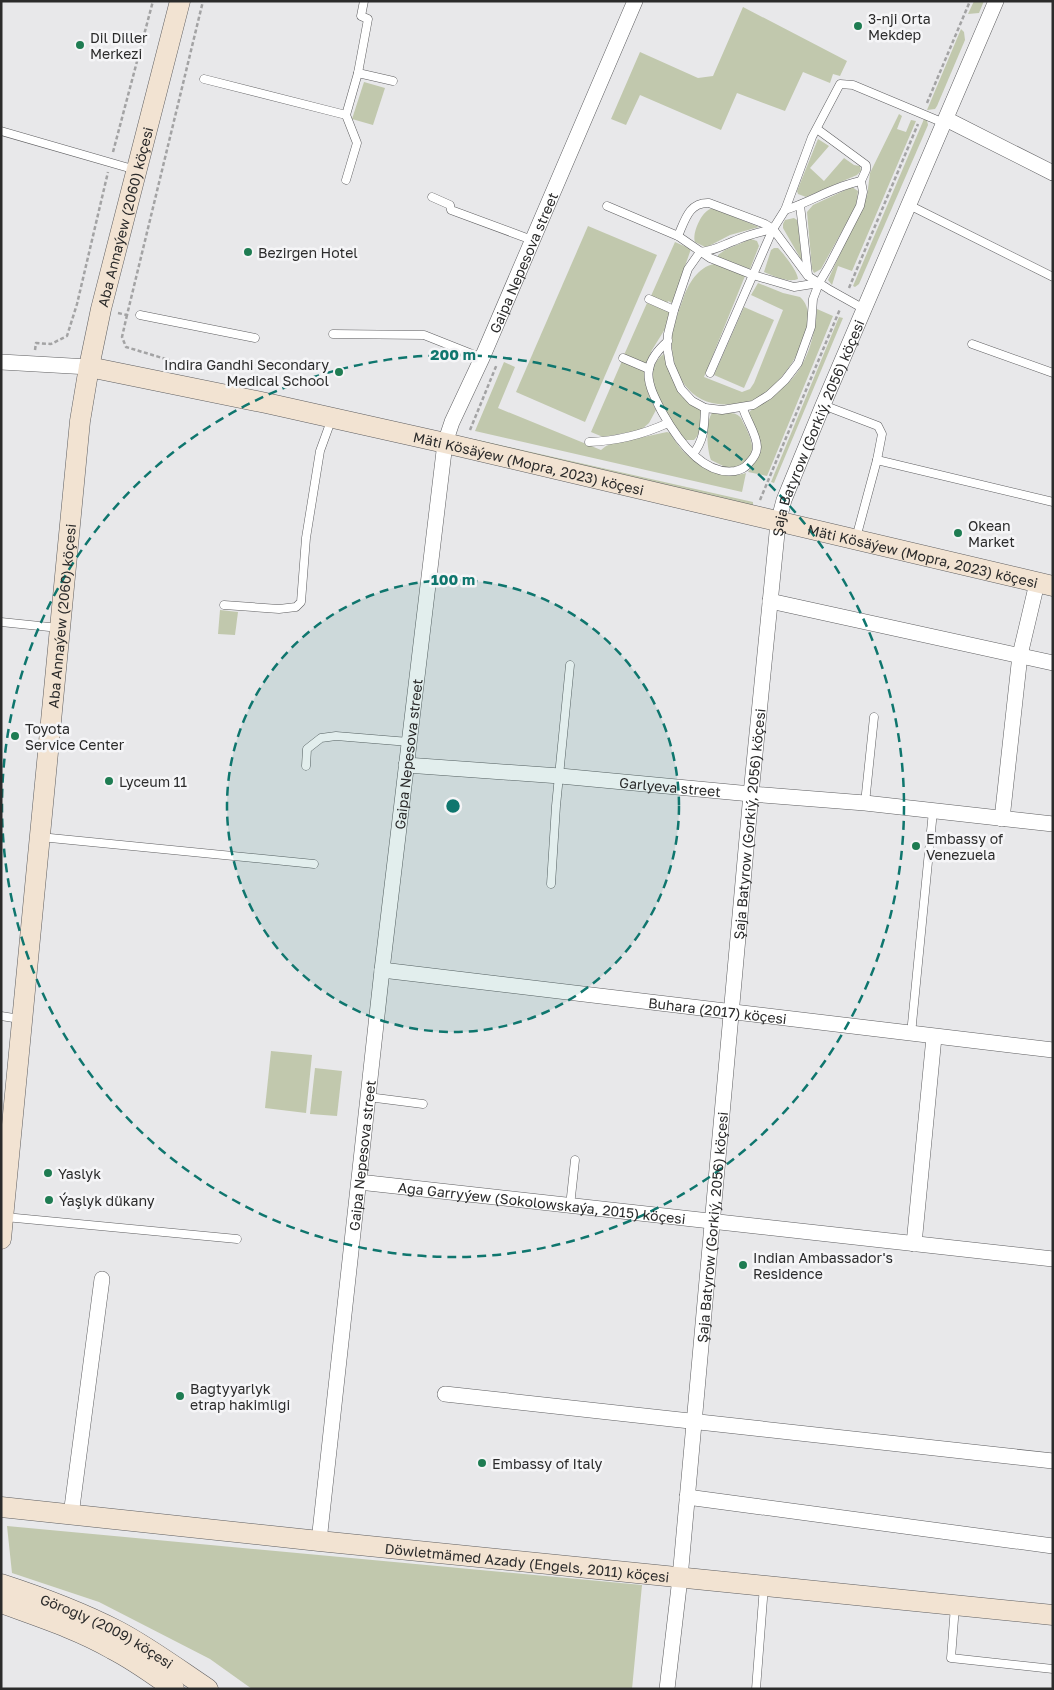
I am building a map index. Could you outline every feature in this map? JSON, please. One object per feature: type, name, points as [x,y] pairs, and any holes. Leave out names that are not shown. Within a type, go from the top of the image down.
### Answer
[{"type":"street","name":"Aba Annaýew (2060) köçesi","points":[[1,1239],[7,1123],[22,1020],[80,421],[101,309],[180,1]]},
{"type":"street","name":"Gaipa Nepesova street","points":[[319,1541],[382,970],[445,443],[452,422],[482,358],[635,1]]},
{"type":"street","name":"Şaja Batyrow (Gorkiý, 2056) köçesi","points":[[667,1689],[680,1578],[751,794],[778,522],[784,500],[823,406],[996,1]]},
{"type":"street","points":[[945,121],[1053,174]]},
{"type":"street","name":"Mäti Kösäýew (Mopra, 2023) köçesi","points":[[1,362],[89,367],[332,418],[1045,584]]},
{"type":"street","points":[[1002,819],[1020,655],[1045,584]]},
{"type":"street","points":[[770,601],[1053,662]]},
{"type":"street","name":"Garlyeva street","points":[[406,765],[560,776],[865,803],[1053,824]]},
{"type":"street","name":"Buhara (2017) köçesi","points":[[382,970],[1053,1050]]},
{"type":"street","points":[[914,1244],[934,1037]]},
{"type":"street","name":"Aga Garryýew (Sokolowskaýa, 2015) köçesi","points":[[359,1182],[1053,1259]]},
{"type":"street","points":[[71,1514],[102,1279]]},
{"type":"street","points":[[445,1394],[1053,1461]]},
{"type":"street","points":[[687,1497],[1053,1546]]},
{"type":"street","name":"Döwletmämed Azady (Engels, 2011) köçesi","points":[[1,1507],[1053,1615]]},
{"type":"street","name":"Görogly (2009) köçesi","points":[[1,1584],[61,1605],[118,1631],[208,1689]]},
{"type":"street","name":"Görogly (2009) köçesi","points":[[1,1603],[74,1630],[112,1648],[174,1689]]},
{"type":"lane","points":[[346,180],[356,143],[346,115],[358,73],[368,19],[361,16],[364,1]]},
{"type":"lane","points":[[358,73],[393,81]]},
{"type":"lane","points":[[204,79],[346,115]]},
{"type":"lane","points":[[710,373],[772,229],[784,210],[812,138],[840,84],[853,85],[922,114],[945,121]]},
{"type":"lane","points":[[772,229],[754,233],[719,248],[700,252],[688,269],[674,310],[668,341],[670,364],[682,389],[692,401],[705,408],[722,410],[753,405],[769,395],[785,380],[798,363],[805,347],[811,327],[813,299],[819,283],[860,206],[863,192],[862,181],[866,170],[866,165],[817,129]]},
{"type":"lane","points":[[1,132],[138,170]]},
{"type":"lane","points":[[784,210],[800,205],[844,184],[862,181]]},
{"type":"lane","points":[[432,197],[450,205],[451,210],[532,240]]},
{"type":"lane","points":[[678,236],[688,211],[702,202],[709,202],[765,224],[772,229],[808,276],[864,309]]},
{"type":"lane","points":[[800,205],[808,276]]},
{"type":"lane","points":[[606,206],[678,236],[710,258],[753,275],[794,287],[819,283]]},
{"type":"lane","points":[[909,206],[1053,277]]},
{"type":"lane","points":[[649,299],[674,310]]},
{"type":"lane","points":[[140,316],[255,338]]},
{"type":"lane","points":[[334,334],[424,335],[482,358]]},
{"type":"lane","points":[[668,341],[659,349],[653,359],[649,369],[650,382],[656,401],[668,423],[678,438],[693,454],[713,467],[725,471],[740,470],[747,466],[753,459],[757,446],[743,408]]},
{"type":"lane","points":[[972,344],[1053,373]]},
{"type":"lane","points":[[623,358],[649,369]]},
{"type":"lane","points":[[823,406],[878,426],[882,434],[877,460],[855,540]]},
{"type":"lane","points":[[693,454],[700,445],[704,432],[705,408]]},
{"type":"lane","points":[[224,605],[279,609],[296,607],[301,602],[306,538],[320,451],[332,418]]},
{"type":"lane","points":[[589,442],[603,442],[644,433],[668,423]]},
{"type":"lane","points":[[877,460],[1053,502]]},
{"type":"lane","points":[[1,622],[61,628]]},
{"type":"lane","points":[[551,884],[570,665]]},
{"type":"lane","points":[[865,803],[874,717]]},
{"type":"lane","points":[[306,766],[308,749],[321,738],[336,736],[409,742]]},
{"type":"lane","points":[[911,1034],[933,811]]},
{"type":"lane","points":[[40,837],[314,864]]},
{"type":"lane","points":[[1,1016],[22,1020]]},
{"type":"lane","points":[[368,1097],[423,1104]]},
{"type":"lane","points":[[570,1206],[575,1160]]},
{"type":"lane","points":[[3,1217],[237,1239]]},
{"type":"lane","points":[[756,1689],[764,1586]]},
{"type":"lane","points":[[955,1606],[951,1658],[1053,1669]]},
{"type":"path","points":[[33,364],[36,343],[51,344],[67,336],[77,304],[110,162],[153,1]]},
{"type":"path","points":[[162,382],[169,360],[126,347],[122,337],[203,1]]},
{"type":"path","points":[[758,500],[760,500],[970,1]]},
{"type":"path","points":[[101,309],[127,315]]},
{"type":"path","points":[[468,434],[498,363]]},
{"type":"green space","points":[[974,1],[984,1],[979,13],[968,14]]},
{"type":"green space","points":[[743,7],[847,61],[840,76],[833,74],[830,83],[803,72],[785,111],[737,93],[721,130],[640,95],[626,125],[611,119],[640,52],[698,78],[713,76]]},
{"type":"green space","points":[[961,29],[964,32],[965,40],[937,106],[935,109],[927,110]]},
{"type":"green space","points":[[364,82],[385,88],[373,125],[352,119]]},
{"type":"green space","points":[[899,114],[902,116],[897,129],[906,132],[911,120],[916,121],[852,271],[838,266],[832,285],[828,280],[867,196],[870,173]]},
{"type":"green space","points":[[924,119],[927,120],[928,125],[859,284],[855,287],[853,286]]},
{"type":"green space","points":[[818,139],[829,146],[810,168],[824,181],[844,158],[854,165],[860,166],[861,171],[857,175],[806,197],[798,194],[797,191]]},
{"type":"green space","points":[[852,187],[858,191],[856,206],[821,269],[814,273],[812,269],[807,212],[813,205]]},
{"type":"green space","points":[[710,209],[715,209],[759,227],[730,235],[705,247],[695,242],[694,238],[703,215]]},
{"type":"green space","points":[[794,218],[798,224],[802,261],[783,228],[785,220]]},
{"type":"green space","points":[[588,226],[657,255],[585,422],[516,392]]},
{"type":"green space","points":[[751,239],[757,241],[759,246],[750,269],[718,257],[725,250]]},
{"type":"green space","points":[[675,242],[691,249],[672,303],[668,301],[667,303],[651,296]]},
{"type":"green space","points":[[778,248],[787,259],[796,272],[798,279],[785,280],[764,272],[771,250]]},
{"type":"green space","points":[[714,264],[745,276],[704,377],[742,392],[750,389],[754,383],[783,310],[751,295],[758,283],[783,293],[800,297],[805,302],[807,309],[808,322],[804,337],[791,364],[773,386],[749,402],[717,404],[704,401],[685,386],[674,363],[672,335],[685,293],[698,272]]},
{"type":"green space","points":[[647,303],[670,312],[665,329],[646,364],[624,355]]},
{"type":"green space","points":[[744,307],[774,320],[744,388],[714,375]]},
{"type":"green space","points":[[817,309],[833,316],[767,476],[748,472],[759,456],[760,450],[749,412],[787,384],[800,368],[812,340]]},
{"type":"green space","points":[[839,317],[843,318],[774,483],[771,482]]},
{"type":"green space","points":[[665,353],[667,365],[674,383],[687,401],[701,411],[701,427],[694,440],[685,440],[671,421],[658,397],[653,372],[656,362]]},
{"type":"green space","points":[[622,361],[645,371],[645,381],[656,410],[649,423],[641,430],[603,437],[591,432]]},
{"type":"green space","points":[[504,362],[515,367],[498,408],[601,450],[611,444],[667,432],[670,433],[684,452],[705,468],[729,475],[746,473],[742,492],[475,431]]},
{"type":"green space","points":[[712,413],[733,413],[742,419],[752,443],[752,448],[749,458],[739,467],[725,467],[711,460],[707,436],[708,423]]},
{"type":"green space","points":[[474,439],[753,502],[753,506],[473,443]]},
{"type":"green space","points":[[220,610],[238,612],[235,635],[218,634]]},
{"type":"green space","points":[[271,1051],[312,1055],[306,1113],[265,1108]]},
{"type":"green space","points":[[315,1068],[342,1071],[337,1116],[310,1114]]},
{"type":"green space","points":[[7,1526],[642,1585],[632,1689],[252,1689],[210,1659],[99,1602],[12,1573]]},
{"type":"place","name":"3-nji Orta Mekdep","points":[[858,26]]},
{"type":"place","name":"Dil Diller Merkezi","points":[[80,45]]},
{"type":"place","name":"Bezirgen Hotel","points":[[248,252]]},
{"type":"place","name":"Indira Gandhi Secondary Medical School","points":[[339,372]]},
{"type":"place","name":"Okean Market","points":[[958,533]]},
{"type":"place","name":"Toyota Service Center","points":[[15,736]]},
{"type":"place","name":"Lyceum 11","points":[[109,781]]},
{"type":"place","name":"Embassy of Venezuela","points":[[916,846]]},
{"type":"place","name":"Yaslyk","points":[[48,1173]]},
{"type":"place","name":"Ýaşlyk dükany","points":[[49,1200]]},
{"type":"place","name":"Indian Ambassador's Residence","points":[[743,1265]]},
{"type":"place","name":"Bagtyyarlyk etrap hakimligi","points":[[180,1396]]},
{"type":"place","name":"Embassy of Italy","points":[[482,1463]]}]
